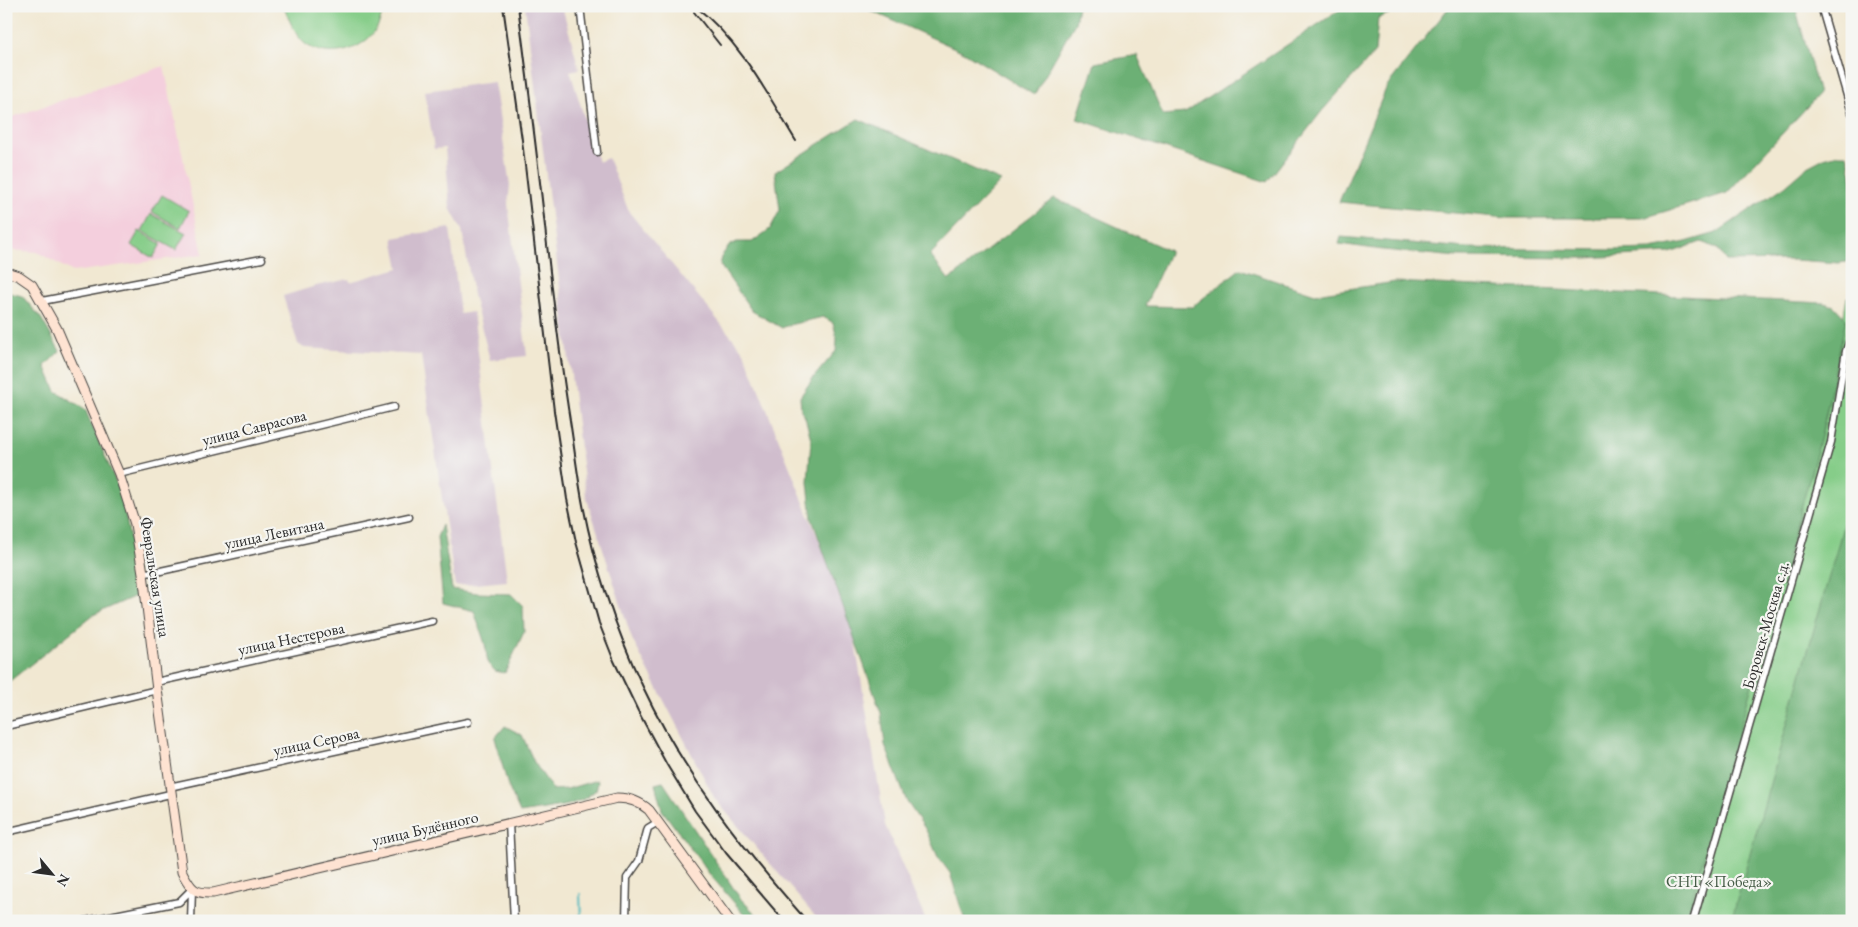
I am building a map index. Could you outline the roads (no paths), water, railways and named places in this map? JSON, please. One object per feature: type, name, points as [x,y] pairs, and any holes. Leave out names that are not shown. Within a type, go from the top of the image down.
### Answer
[{"type":"main road","name":"Февральская улица","points":[[6,272],[19,276],[32,285],[57,329],[119,474],[135,524],[144,573],[156,686],[182,872],[192,890]]},
{"type":"main road","name":"улица Будённого","points":[[192,890],[213,893],[617,798],[626,798],[642,804],[658,822],[730,921]]},
{"type":"street","points":[[580,6],[597,152]]},
{"type":"street","points":[[1821,6],[1852,113]]},
{"type":"street","points":[[42,301],[262,259]]},
{"type":"street","name":"Боровск-Москва с.д.","points":[[1693,921],[1831,442],[1846,351],[1852,334]]},
{"type":"street","name":"улица Саврасова","points":[[119,474],[394,407]]},
{"type":"street","name":"улица Левитана","points":[[144,573],[156,572],[409,517]]},
{"type":"street","name":"улица Нестерова","points":[[6,726],[156,686],[432,621]]},
{"type":"street","name":"улица Серова","points":[[6,832],[170,790],[468,722]]},
{"type":"street","points":[[626,921],[627,878],[639,861],[648,828],[658,822]]},
{"type":"street","points":[[509,824],[514,921]]},
{"type":"street","points":[[85,921],[179,902],[192,890]]},
{"type":"street","points":[[191,921],[192,890]]},
{"type":"waterway","points":[[580,894],[581,921]]},
{"type":"railway","points":[[503,6],[522,140],[554,411],[567,499],[576,542],[599,623],[614,661],[638,711],[667,765],[695,811],[726,853],[784,921]]},
{"type":"railway","points":[[518,6],[557,332],[578,476],[588,528],[607,598],[643,687],[677,750],[716,810],[807,921]]},
{"type":"railway","points":[[695,6],[726,35],[739,52],[763,86],[796,141]]},
{"type":"railway","points":[[694,12],[720,45]]},
{"type":"park label","name":"СНТ «Победа»","points":[[1719,881]]}]
